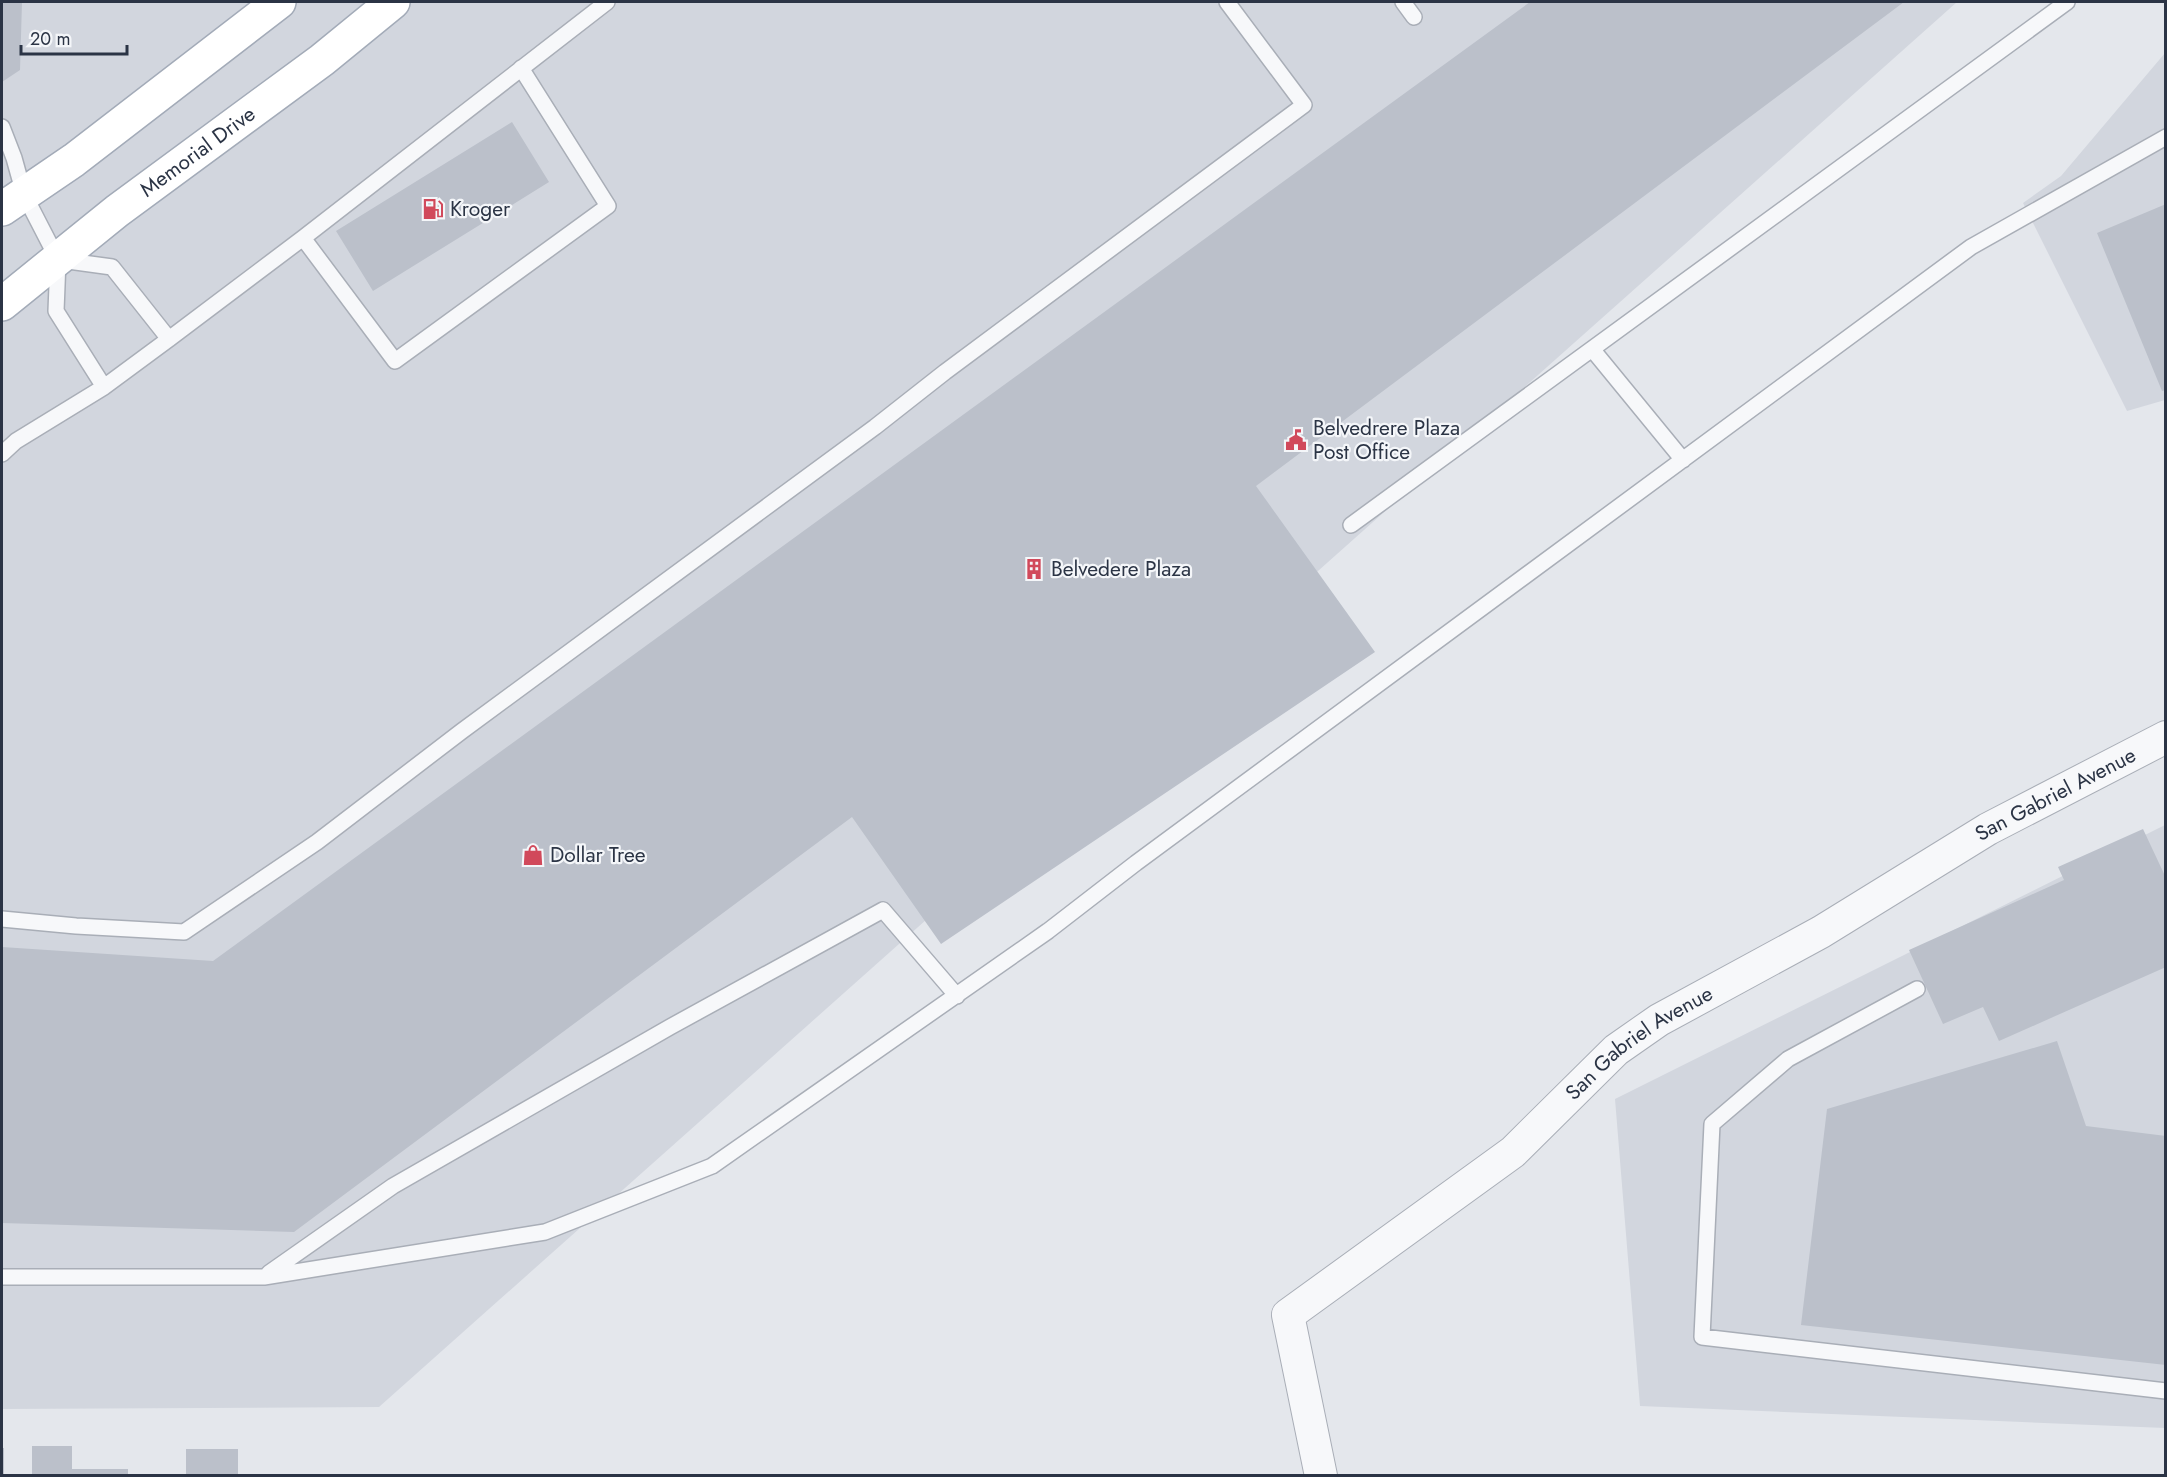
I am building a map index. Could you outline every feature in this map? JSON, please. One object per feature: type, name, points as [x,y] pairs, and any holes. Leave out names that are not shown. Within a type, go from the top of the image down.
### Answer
[{"type":"main road","points":[[13,202],[74,160],[279,2]]},
{"type":"main road","name":"Memorial Drive","points":[[2,304],[117,211],[322,60],[393,2]]},
{"type":"street","name":"San Gabriel Avenue","points":[[1321,1476],[1288,1315],[1513,1152],[1616,1050],[1659,1020],[1821,932],[1988,828],[2166,737]]},
{"type":"lane","points":[[2,454],[16,441],[104,387],[169,339],[607,2]]},
{"type":"lane","points":[[2,919],[184,932],[317,842],[462,731],[875,427],[945,372],[1304,105],[1227,2]]},
{"type":"lane","points":[[1402,2],[1414,17]]},
{"type":"lane","points":[[1352,525],[2067,2]]},
{"type":"lane","points":[[303,238],[395,361],[608,206],[521,68]]},
{"type":"lane","points":[[2,128],[14,158],[13,202],[58,260],[56,311],[104,387]]},
{"type":"lane","points":[[2,1277],[264,1277],[545,1232],[701,1171],[722,1160],[1048,931],[1155,849],[1971,247],[2166,137]]},
{"type":"lane","points":[[58,260],[112,267],[169,339]]},
{"type":"lane","points":[[1592,349],[1683,460]]},
{"type":"lane","points":[[264,1277],[393,1186],[670,1027],[883,910],[957,996]]},
{"type":"lane","points":[[1917,989],[1788,1059],[1712,1124],[1702,1337],[2166,1391]]},
{"type":"shaded area","points":[[2,2],[1957,2],[379,1407],[2,1409]]},
{"type":"shaded area","points":[[2165,53],[2165,400],[2127,411],[2023,203],[2061,176]]},
{"type":"shaded area","points":[[2165,825],[2165,1428],[1640,1406],[1615,1099]]},
{"type":"building","points":[[2,2],[22,2],[20,70],[2,82]]},
{"type":"building","name":"Belvedere Plaza","points":[[1530,2],[1904,2],[1256,486],[1375,652],[941,944],[852,817],[294,1232],[2,1223],[2,947],[213,961]]},
{"type":"building","points":[[512,122],[549,182],[373,291],[336,231]]},
{"type":"building","points":[[2166,204],[2166,390],[2162,391],[2097,233]]},
{"type":"building","points":[[2143,829],[2166,878],[2166,967],[1999,1041],[1983,1007],[1943,1024],[1909,950],[2064,880],[2058,867]]},
{"type":"building","points":[[2057,1041],[2086,1126],[2166,1136],[2166,1365],[1801,1325],[1827,1109]]},
{"type":"building","points":[[32,1446],[72,1446],[72,1469],[128,1469],[128,1476],[32,1476]]},
{"type":"building","points":[[2,1448],[4,1448],[4,1476],[2,1476]]},
{"type":"building","points":[[186,1449],[238,1449],[238,1476],[186,1476]]},
{"type":"place","name":"Kroger","points":[[433,209]]},
{"type":"place","name":"Belvedrere Plaza Post Office","points":[[1296,440]]},
{"type":"place","name":"Belvedere Plaza","points":[[1034,569]]},
{"type":"place","name":"Dollar Tree","points":[[533,855]]}]
